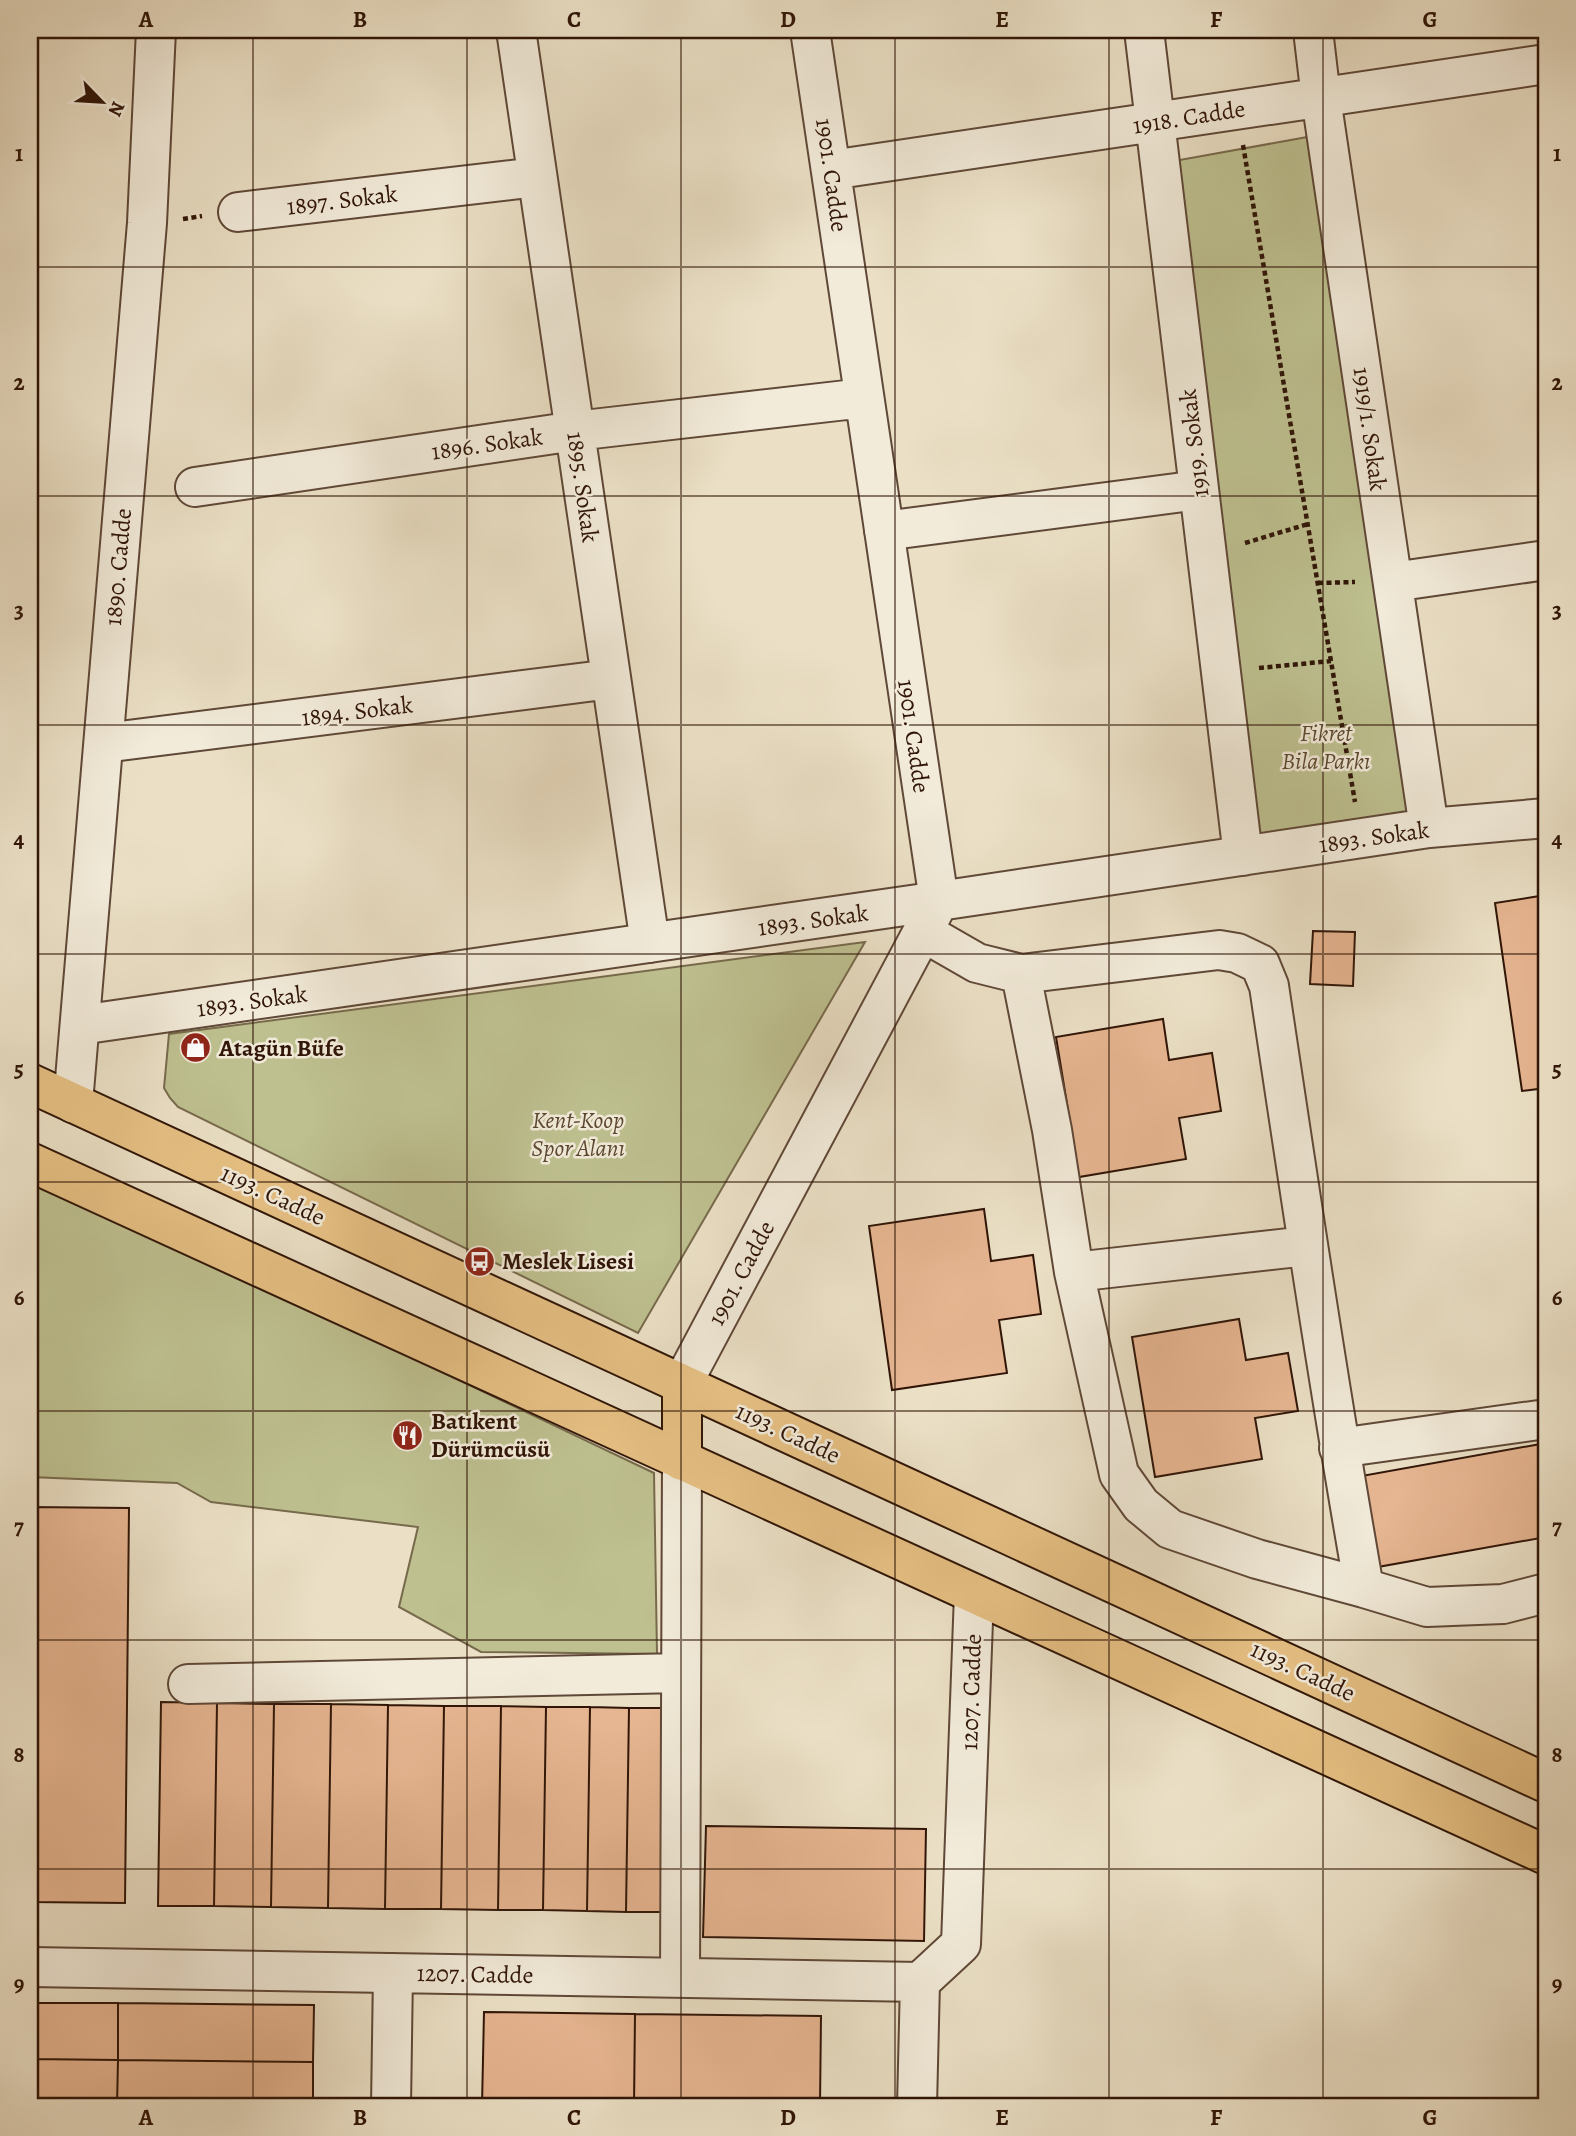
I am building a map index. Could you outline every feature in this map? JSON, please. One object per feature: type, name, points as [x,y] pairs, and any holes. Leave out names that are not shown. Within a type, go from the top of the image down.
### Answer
[{"type":"main road","name":"1193. Cadde","points":[[30,1083],[1546,1783]]},
{"type":"main road","points":[[30,1162],[1546,1855]]},
{"type":"main road","points":[[682,1384],[682,1461]]},
{"type":"street","name":"1890. Cadde","points":[[73,1103],[147,223],[156,30]]},
{"type":"street","name":"1895. Sokak","points":[[516,30],[650,943]]},
{"type":"street","name":"1901. Cadde","points":[[682,1384],[931,917],[884,531],[810,30]]},
{"type":"street","name":"1919. Sokak","points":[[1144,30],[1243,856]]},
{"type":"street","name":"1919/1. Sokak","points":[[1313,30],[1429,828]]},
{"type":"street","name":"1918. Cadde","points":[[831,170],[1546,64]]},
{"type":"street","name":"1897. Sokak","points":[[238,212],[537,177]]},
{"type":"street","name":"1896. Sokak","points":[[195,487],[575,431],[864,397]]},
{"type":"street","points":[[884,531],[1199,490]]},
{"type":"street","points":[[1392,582],[1546,560]]},
{"type":"street","name":"1894. Sokak","points":[[104,743],[611,679]]},
{"type":"street","name":"1893. Sokak","points":[[80,1025],[650,943],[931,917],[1243,856],[1429,828],[1546,818]]},
{"type":"street","points":[[931,917],[977,963],[1021,974],[1219,950],[1237,953],[1260,964],[1269,986],[1307,1246],[1364,1588]]},
{"type":"street","points":[[1021,974],[1052,1130],[1074,1272],[1119,1474],[1141,1505],[1170,1529],[1257,1559],[1427,1607],[1503,1604],[1546,1593]]},
{"type":"street","points":[[1074,1272],[1307,1246]]},
{"type":"street","points":[[1339,1448],[1546,1419]]},
{"type":"street","points":[[680,1978],[682,1461]]},
{"type":"street","name":"1207. Cadde","points":[[30,1967],[920,1982],[961,1944],[974,1594]]},
{"type":"street","points":[[188,1684],[681,1673]]},
{"type":"street","points":[[391,2106],[393,1973]]},
{"type":"street","points":[[916,2106],[920,1982]]},
{"type":"path","points":[[1237,110],[1361,838]]},
{"type":"path","points":[[147,223],[238,212]]},
{"type":"path","points":[[1207,555],[1308,524]]},
{"type":"path","points":[[1221,672],[1331,661]]},
{"type":"green space","name":"Fikret Bila Parkı","points":[[1313,136],[1418,817],[1261,834],[1254,823],[1174,161]]},
{"type":"green space","name":"Kent-Koop Spor Alanı","points":[[865,942],[638,1333],[178,1107],[164,1088],[169,1034]]},
{"type":"green space","points":[[30,1176],[654,1473],[657,1654],[481,1652],[399,1607],[418,1527],[211,1502],[177,1483],[30,1477]]},
{"type":"building","points":[[1546,895],[1546,1088],[1522,1091],[1495,903]]},
{"type":"building","points":[[1313,931],[1355,932],[1353,986],[1310,984]]},
{"type":"building","points":[[1163,1019],[1169,1060],[1212,1053],[1221,1111],[1179,1118],[1186,1159],[1079,1177],[1056,1037]]},
{"type":"building","points":[[984,1209],[991,1261],[1033,1255],[1041,1314],[999,1320],[1007,1373],[892,1390],[869,1226]]},
{"type":"building","points":[[1239,1319],[1246,1360],[1288,1353],[1298,1411],[1255,1418],[1262,1459],[1155,1477],[1132,1337]]},
{"type":"building","points":[[1546,1443],[1546,1537],[1372,1568],[1356,1477]]},
{"type":"building","points":[[30,1507],[129,1508],[125,1903],[30,1902]]},
{"type":"building","points":[[161,1702],[217,1703],[214,1906],[158,1906]]},
{"type":"building","points":[[217,1703],[274,1704],[271,1907],[214,1906]]},
{"type":"building","points":[[274,1704],[331,1704],[328,1908],[271,1907]]},
{"type":"building","points":[[331,1704],[388,1705],[385,1909],[328,1908]]},
{"type":"building","points":[[388,1705],[444,1706],[441,1909],[385,1909]]},
{"type":"building","points":[[444,1706],[501,1706],[498,1910],[441,1909]]},
{"type":"building","points":[[501,1706],[546,1707],[543,1910],[498,1910]]},
{"type":"building","points":[[546,1707],[590,1707],[587,1911],[543,1910]]},
{"type":"building","points":[[590,1707],[629,1708],[626,1912],[587,1911]]},
{"type":"building","points":[[629,1708],[671,1708],[668,1912],[626,1912]]},
{"type":"building","points":[[706,1826],[926,1829],[924,1941],[703,1937]]},
{"type":"building","points":[[30,2003],[118,2003],[118,2060],[30,2059]]},
{"type":"building","points":[[118,2003],[314,2005],[313,2062],[118,2060]]},
{"type":"building","points":[[484,2012],[635,2014],[634,2106],[482,2106]]},
{"type":"building","points":[[635,2014],[821,2016],[820,2106],[634,2106]]},
{"type":"building","points":[[30,2059],[118,2060],[117,2106],[30,2106]]},
{"type":"building","points":[[118,2060],[313,2062],[313,2106],[117,2106]]},
{"type":"place","name":"Atagün Büfe","points":[[196,1048]]},
{"type":"place","name":"Meslek Lisesi","points":[[479,1261]]},
{"type":"place","name":"Batıkent Dürümcüsü","points":[[408,1435]]}]
